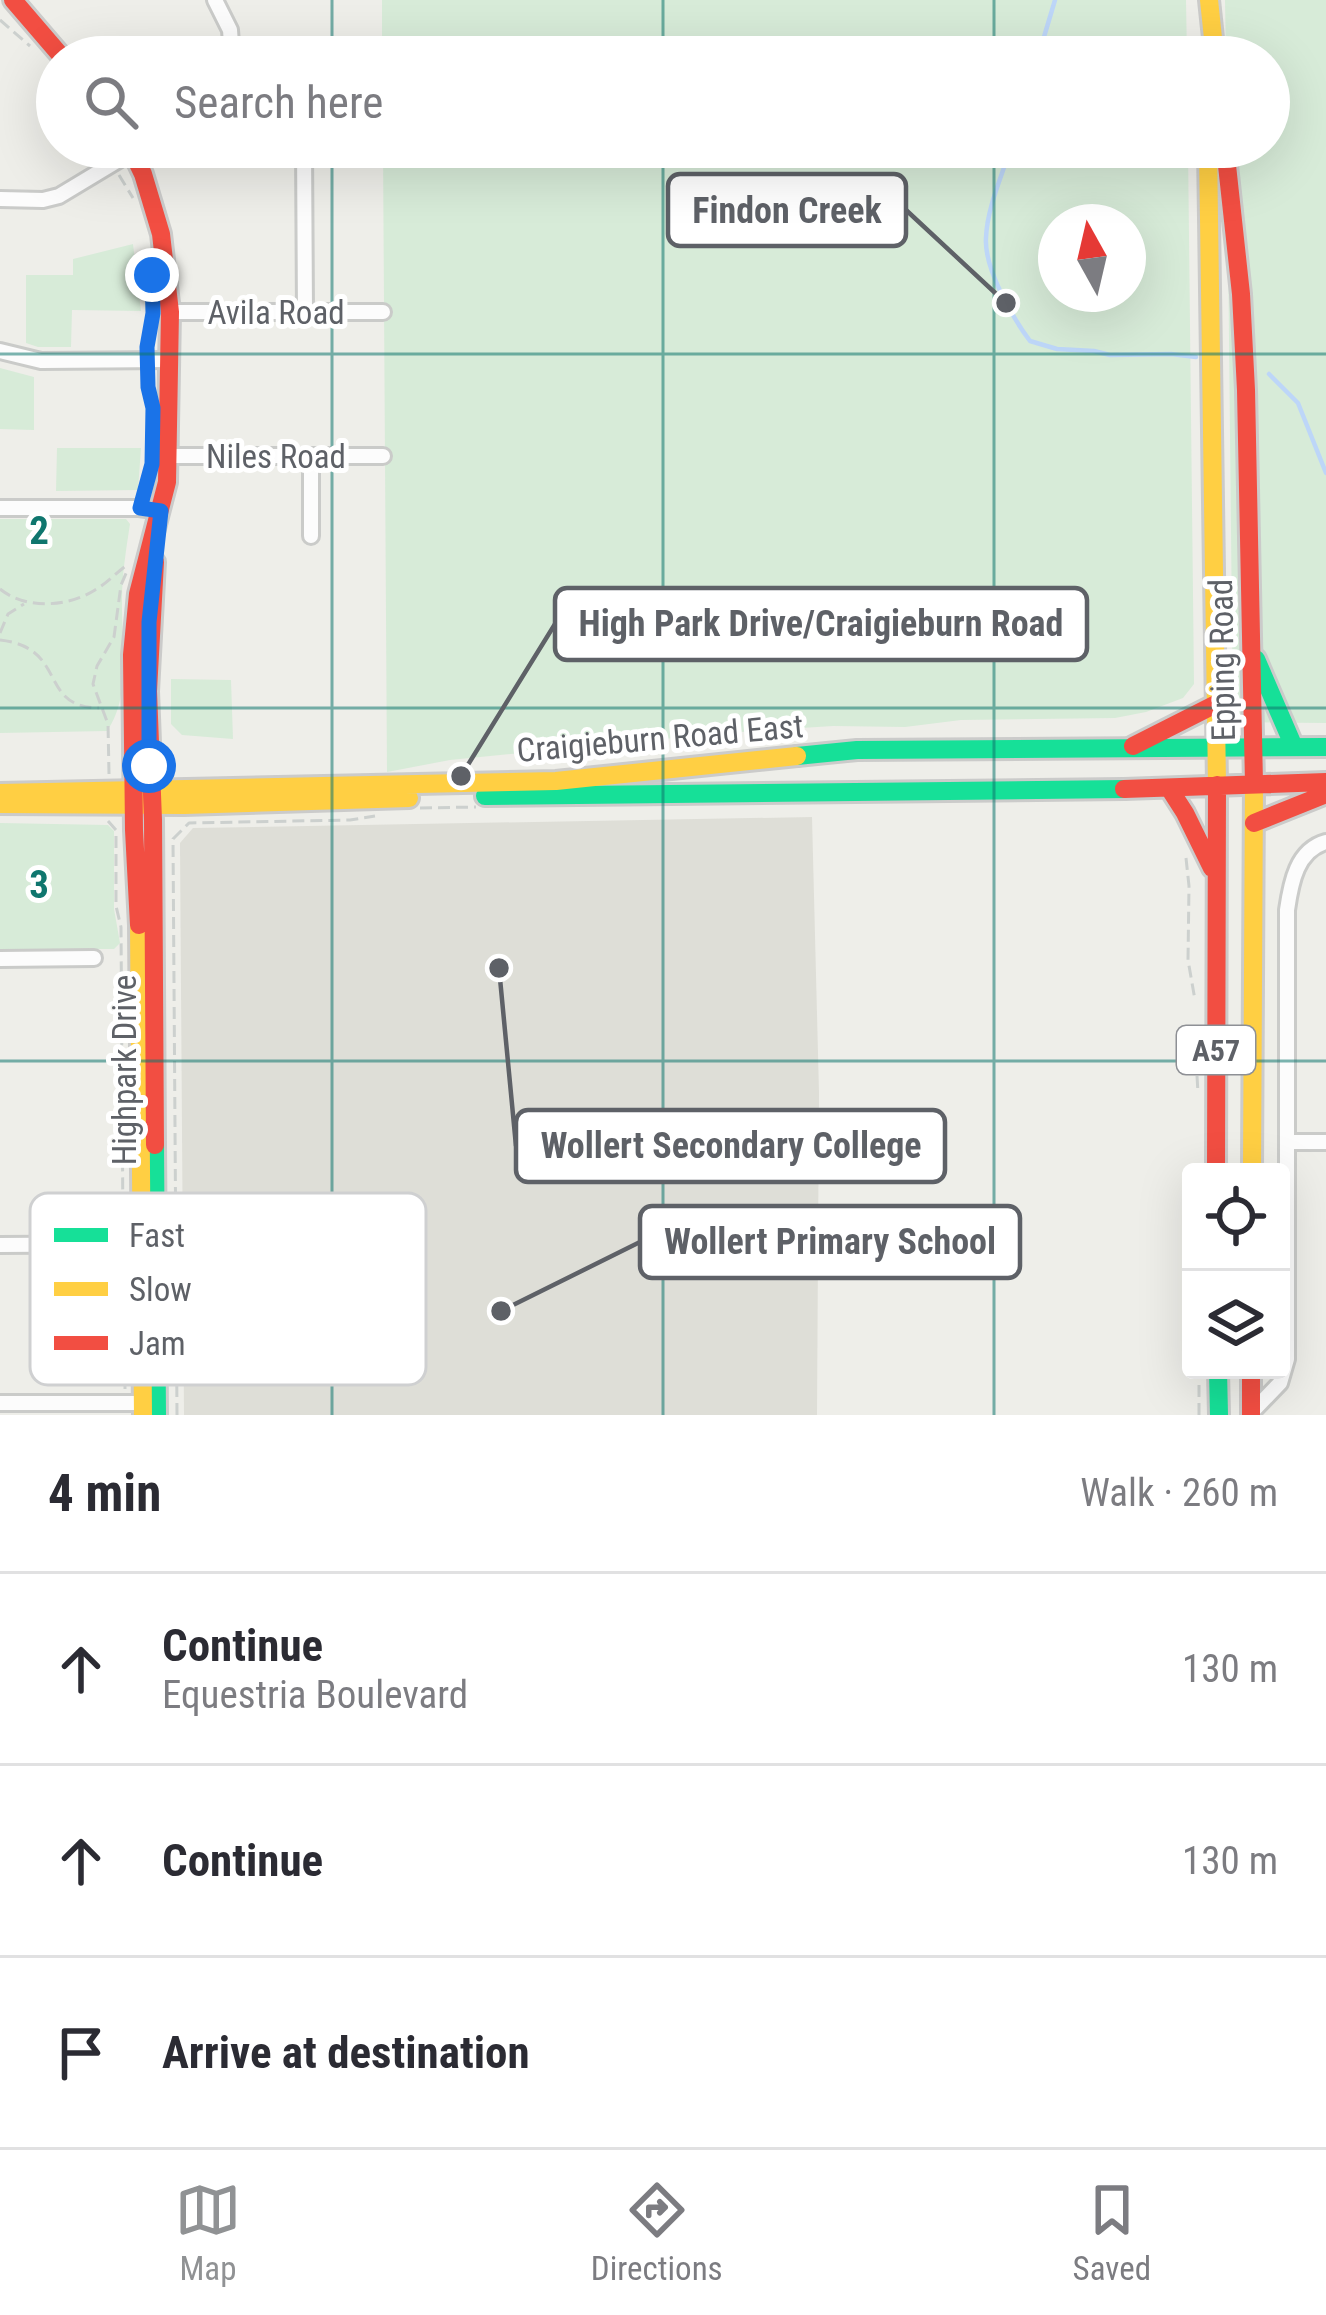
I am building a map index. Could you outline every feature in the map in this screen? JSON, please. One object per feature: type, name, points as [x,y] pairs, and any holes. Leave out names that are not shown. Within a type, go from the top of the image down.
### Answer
[{"type":"main road","points":[[13,0],[44,36]]},
{"type":"main road","points":[[1208,0],[1210,36]]},
{"type":"main road","name":"Highpark Drive","points":[[139,168],[161,234],[170,312],[161,511],[141,580],[133,632],[142,797],[141,1193]]},
{"type":"main road","name":"Epping Road","points":[[1208,168],[1217,785],[1216,1163]]},
{"type":"main road","name":"Epping Road","points":[[1227,168],[1246,390],[1254,784],[1252,1163]]},
{"type":"main road","points":[[1210,326],[1220,301],[1241,294]]},
{"type":"main road","points":[[1251,650],[1294,747]]},
{"type":"main road","points":[[1130,748],[1214,705]]},
{"type":"main road","name":"Craigieburn Road East","points":[[0,805],[110,805],[142,797],[556,782],[857,750],[1326,747]]},
{"type":"main road","name":"Craigieburn Road East","points":[[142,797],[322,802],[440,796],[1326,782]]},
{"type":"main road","points":[[1169,788],[1215,874]]},
{"type":"main road","name":"Craigieburn Road East","points":[[0,793],[110,805]]},
{"type":"main road","points":[[1254,823],[1326,794]]},
{"type":"main road","points":[[1218,1379],[1219,1415]]},
{"type":"main road","points":[[1251,1379],[1251,1414]]},
{"type":"street","points":[[215,0],[230,36]]},
{"type":"street","points":[[0,200],[59,196],[106,168]]},
{"type":"street","points":[[304,168],[305,312]]},
{"type":"street","name":"Avila Road","points":[[170,312],[382,312]]},
{"type":"street","points":[[0,351],[41,361],[170,360]]},
{"type":"street","name":"Niles Road","points":[[161,460],[383,456]]},
{"type":"street","points":[[311,457],[311,536]]},
{"type":"street","points":[[0,508],[161,511]]},
{"type":"street","points":[[1251,1414],[1280,1383],[1286,1369],[1287,910],[1298,864],[1308,850],[1326,842]]},
{"type":"street","points":[[0,959],[94,958]]},
{"type":"street","points":[[1287,1142],[1326,1142]]},
{"type":"street","points":[[0,1245],[30,1245]]},
{"type":"street","points":[[0,1403],[145,1408]]},
{"type":"path","points":[[0,20],[34,50]]},
{"type":"path","points":[[115,168],[137,207]]},
{"type":"path","points":[[153,299],[147,361],[153,408]]},
{"type":"path","points":[[140,508],[161,460]]},
{"type":"path","points":[[0,589],[26,603],[57,602],[88,594],[130,562],[114,637],[95,674],[108,733],[110,805],[116,830],[116,906],[138,1193]]},
{"type":"path","points":[[26,603],[8,614],[0,637],[36,652],[67,699],[79,706],[102,708]]},
{"type":"path","points":[[407,808],[475,807]]},
{"type":"path","points":[[175,1193],[173,839],[189,823],[382,816]]},
{"type":"path","points":[[1186,856],[1188,960],[1195,1000]]},
{"type":"path","points":[[1199,1379],[1199,1415]]},
{"type":"path","points":[[177,1385],[177,1415]]},
{"type":"shaded area","points":[[812,817],[819,1093],[817,1415],[184,1415],[184,1385],[426,1385],[426,1193],[182,1193],[180,843],[193,828]]},
{"type":"green space","points":[[382,0],[1186,0],[1187,36],[382,36]]},
{"type":"green space","points":[[1225,0],[1326,0],[1326,723],[1233,722],[1227,168],[1290,168],[1290,36],[1226,36]]},
{"type":"green space","points":[[383,168],[1188,168],[1194,684],[1183,698],[1115,718],[961,720],[905,727],[725,733],[450,760],[387,772]]},
{"type":"green space","points":[[133,244],[141,311],[72,310],[71,347],[26,343],[26,275],[73,275],[73,259]]},
{"type":"green space","points":[[0,368],[34,377],[34,430],[0,429]]},
{"type":"green space","points":[[57,448],[141,448],[138,490],[56,491]]},
{"type":"green space","points":[[0,519],[126,519],[130,524],[122,591],[124,668],[120,702],[107,731],[0,733]]},
{"type":"green space","points":[[171,679],[231,680],[233,739],[182,735],[171,724]]},
{"type":"green space","points":[[0,823],[108,825],[114,831],[114,909],[120,943],[114,949],[0,949]]},
{"type":"waterway","points":[[1044,36],[1055,0]]},
{"type":"waterway","points":[[1004,168],[989,215],[987,250],[1001,292],[1030,341],[1110,355],[1196,357]]},
{"type":"waterway","points":[[1269,374],[1298,403],[1326,473]]},
{"type":"traffic: fast","points":[[1256,659],[1294,747]]},
{"type":"traffic: fast","points":[[797,756],[857,750],[1326,747]]},
{"type":"traffic: fast","points":[[485,796],[1124,789]]},
{"type":"traffic: fast","points":[[155,1145],[155,1193]]},
{"type":"traffic: fast","points":[[1218,1379],[1219,1415]]},
{"type":"traffic: fast","points":[[157,1385],[157,1415]]},
{"type":"traffic: slow","points":[[1209,0],[1213,36]]},
{"type":"traffic: slow","points":[[1208,168],[1217,785]]},
{"type":"traffic: slow","points":[[0,793],[556,781],[797,756]]},
{"type":"traffic: slow","points":[[1252,1163],[1254,784]]},
{"type":"traffic: slow","points":[[0,804],[184,805],[409,798]]},
{"type":"traffic: slow","points":[[139,925],[141,1193]]},
{"type":"traffic: slow","points":[[143,1385],[143,1415]]},
{"type":"traffic: jam","points":[[13,0],[44,36]]},
{"type":"traffic: jam","points":[[139,925],[132,655],[138,594],[167,482],[170,312],[161,234],[140,168]]},
{"type":"traffic: jam","points":[[1227,168],[1246,390],[1254,784]]},
{"type":"traffic: jam","points":[[155,562],[148,691],[155,1145]]},
{"type":"traffic: jam","points":[[1133,746],[1214,705]]},
{"type":"traffic: jam","points":[[1124,789],[1326,782]]},
{"type":"traffic: jam","points":[[1216,1163],[1217,785]]},
{"type":"traffic: jam","points":[[1169,788],[1212,868]]},
{"type":"traffic: jam","points":[[1254,823],[1326,794]]},
{"type":"traffic: jam","points":[[1251,1379],[1251,1415]]},
{"type":"place","name":"Findon Creek","points":[[1006,303]]},
{"type":"place","name":"High Park Drive/Craigieburn Road","points":[[461,776]]},
{"type":"place","name":"Wollert Secondary College","points":[[499,968]]},
{"type":"place","name":"Wollert Primary School","points":[[501,1311]]},
{"type":"route","points":[[149,766],[149,622],[161,511],[140,508],[152,464],[147,347],[153,313],[152,275]]}]
